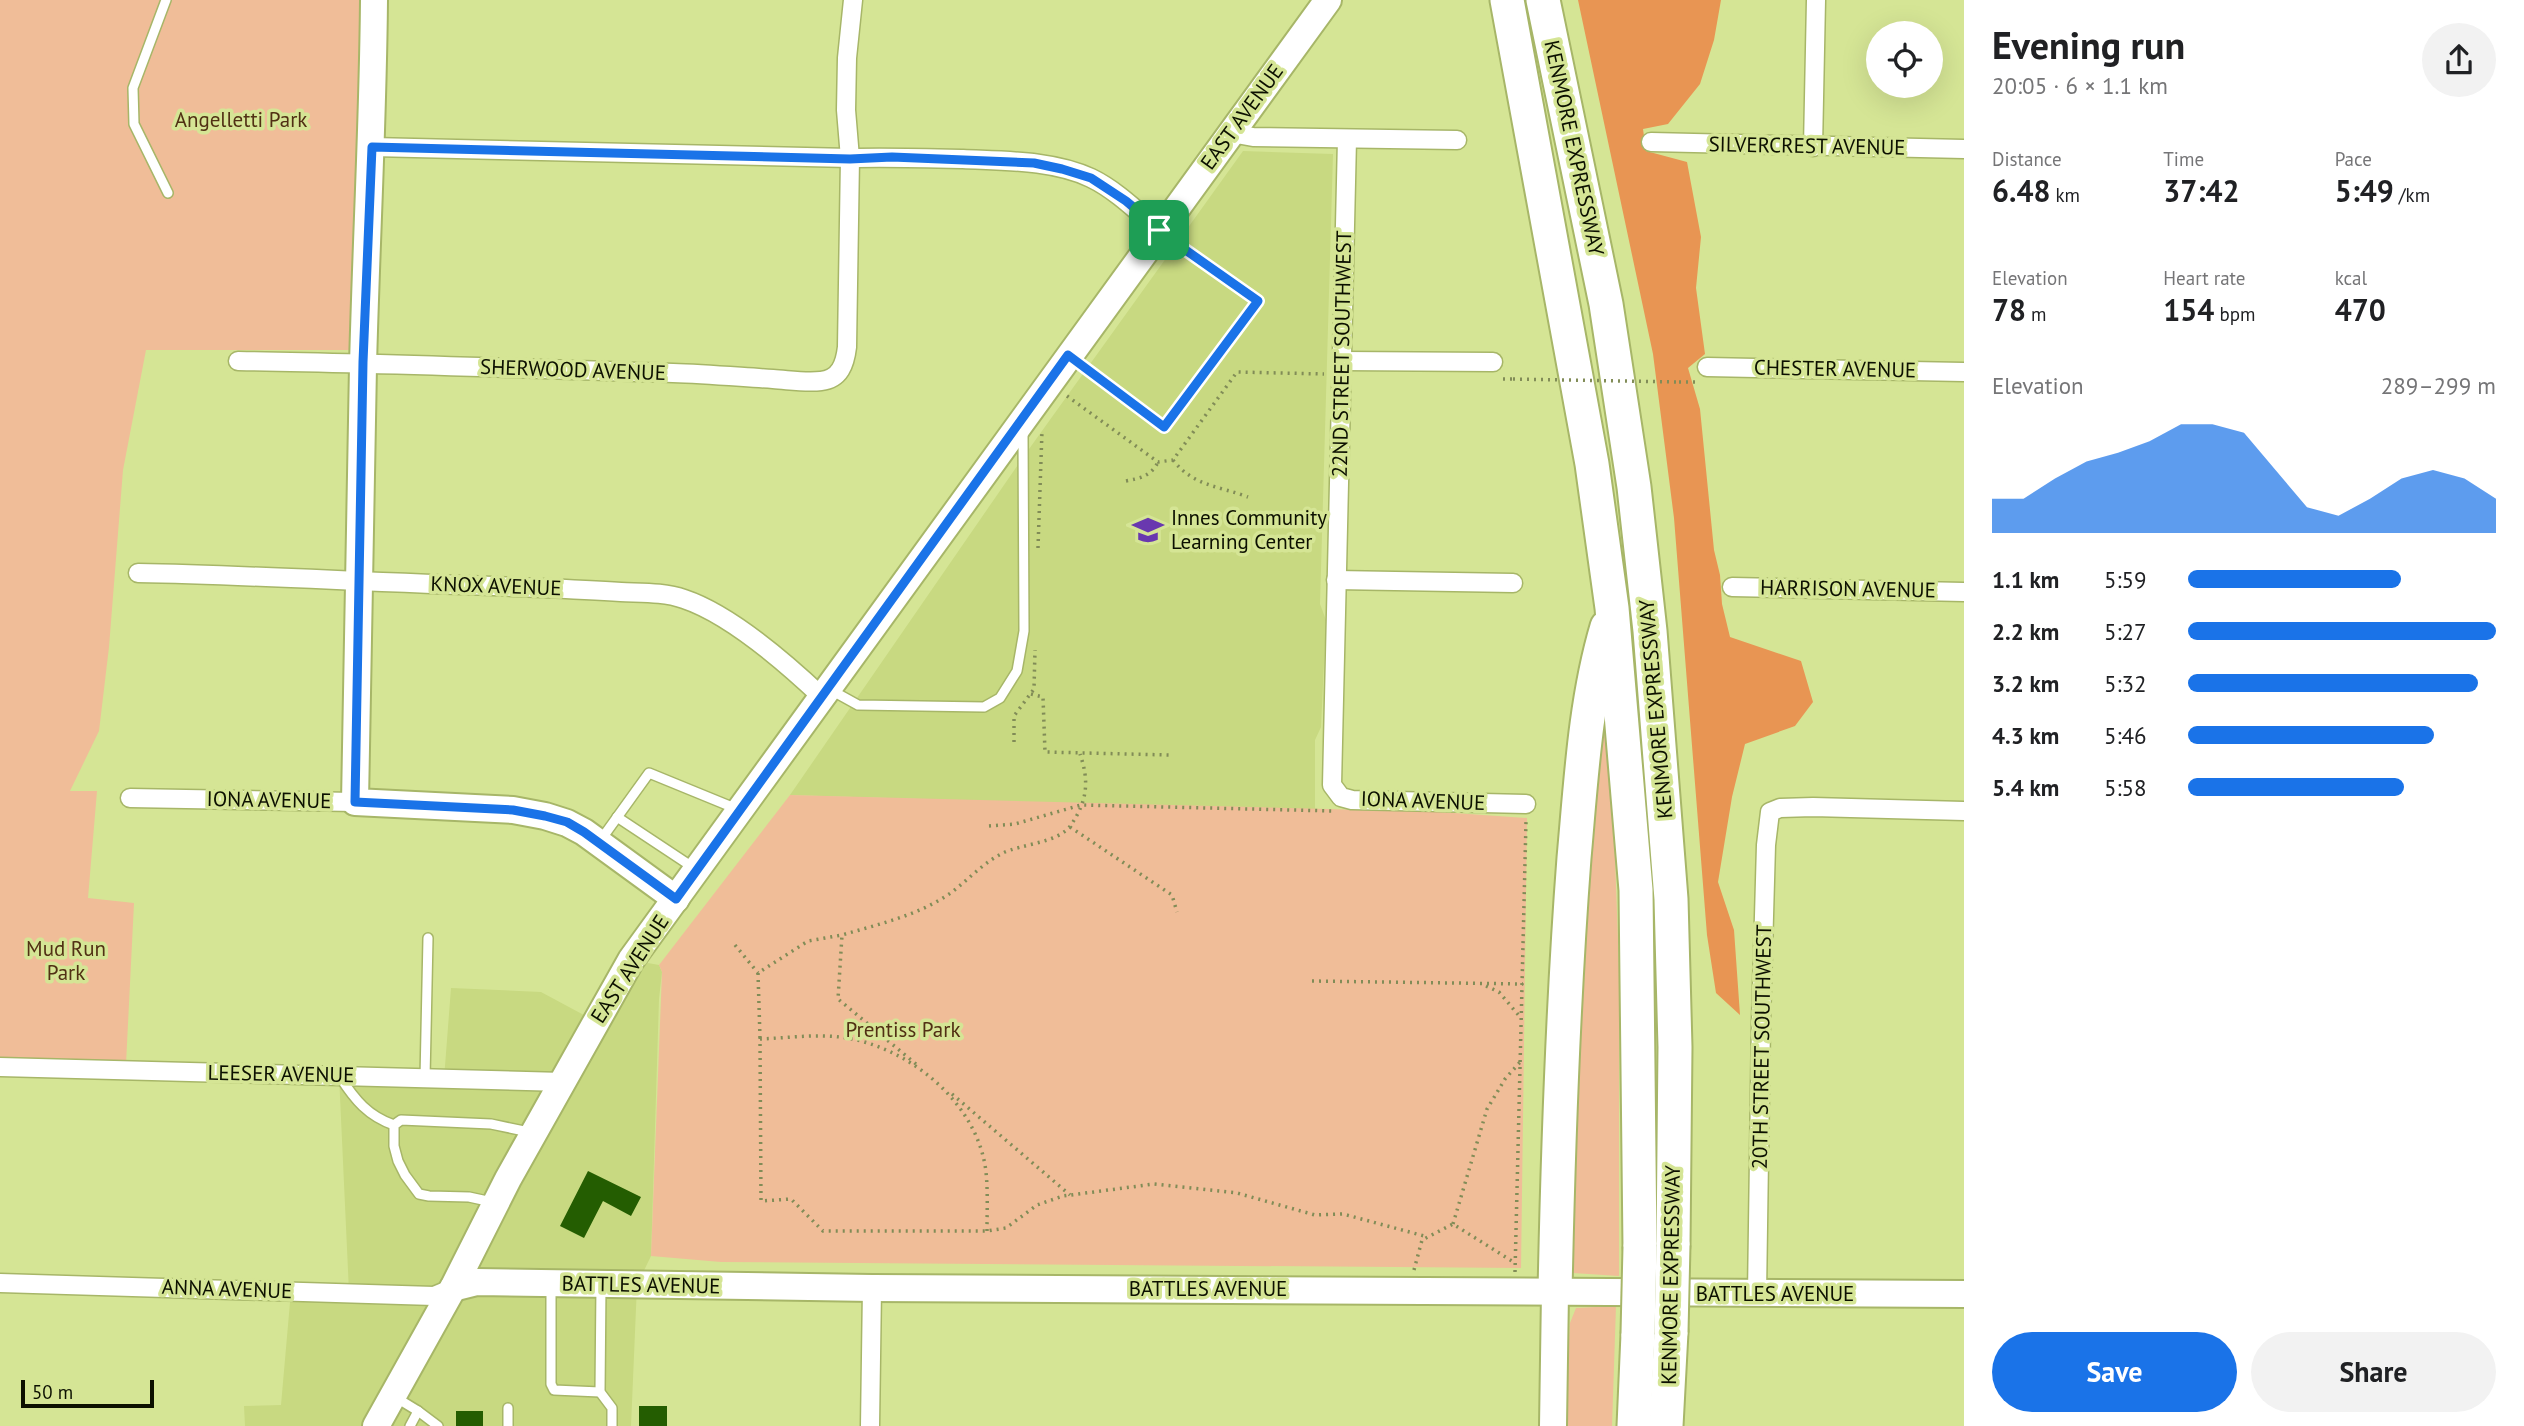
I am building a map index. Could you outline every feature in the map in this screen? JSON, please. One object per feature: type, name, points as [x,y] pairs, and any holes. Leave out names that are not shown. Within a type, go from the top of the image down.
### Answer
[{"type":"highway","name":"KENMORE EXPRESSWAY","points":[[1507,0],[1592,464],[1612,608],[1636,890],[1640,1247],[1634,1426]]},
{"type":"highway","name":"KENMORE EXPRESSWAY","points":[[1543,0],[1606,304],[1634,487],[1650,631],[1671,899],[1675,1048],[1671,1332],[1666,1426]]},
{"type":"highway","points":[[1555,1292],[1563,1029],[1576,837],[1595,667],[1612,608]]},
{"type":"street","points":[[355,802],[359,503],[372,147],[374,0]]},
{"type":"street","name":"SHERWOOD AVENUE","points":[[238,361],[363,362],[822,381],[841,372],[846,360],[850,159],[846,110],[847,58],[853,0]]},
{"type":"street","name":"EAST AVENUE","points":[[376,1426],[631,960],[1021,419],[1328,0]]},
{"type":"street","points":[[1812,147],[1816,0]]},
{"type":"street","points":[[1231,133],[1253,137],[1457,140]]},
{"type":"street","name":"22ND STREET SOUTHWEST","points":[[1331,779],[1347,139]]},
{"type":"street","name":"SILVERCREST AVENUE","points":[[1651,142],[1964,149]]},
{"type":"street","points":[[372,147],[850,159],[892,157],[1034,163],[1091,178],[1126,201],[1159,230]]},
{"type":"street","points":[[1342,361],[1493,362]]},
{"type":"street","name":"CHESTER AVENUE","points":[[1707,367],[1964,372]]},
{"type":"street","name":"KNOX AVENUE","points":[[138,573],[579,589],[683,598],[720,616],[825,692]]},
{"type":"street","points":[[1336,580],[1513,583]]},
{"type":"street","name":"HARRISON AVENUE","points":[[1732,587],[1964,592]]},
{"type":"street","name":"IONA AVENUE","points":[[1331,779],[1335,791],[1341,797],[1352,800],[1524,810]]},
{"type":"street","name":"IONA AVENUE","points":[[130,798],[355,802],[513,810],[567,822],[599,842],[676,899]]},
{"type":"street","name":"20TH STREET SOUTHWEST","points":[[1757,1294],[1766,845],[1770,812],[1780,808],[1964,811]]},
{"type":"street","name":"LEESER AVENUE","points":[[0,1067],[563,1082]]},
{"type":"street","name":"BATTLES AVENUE","points":[[453,1288],[477,1282],[872,1288],[1964,1294]]},
{"type":"street","name":"ANNA AVENUE","points":[[0,1283],[424,1296],[434,1296],[453,1288]]},
{"type":"street","points":[[870,1426],[872,1288]]},
{"type":"street","points":[[1553,1426],[1555,1292]]},
{"type":"lane","points":[[166,0],[133,88],[134,124],[168,193]]},
{"type":"lane","points":[[1068,355],[1164,427],[1258,301],[1159,230]]},
{"type":"lane","points":[[825,692],[858,705],[984,707],[1000,698],[1017,671],[1024,631],[1024,456],[1021,419]]},
{"type":"lane","points":[[599,842],[649,773],[741,810]]},
{"type":"lane","points":[[617,817],[697,870]]},
{"type":"lane","points":[[425,1078],[428,937]]},
{"type":"lane","points":[[339,1075],[351,1094],[375,1119],[394,1125]]},
{"type":"lane","points":[[394,1125],[401,1120],[491,1124],[534,1133]]},
{"type":"lane","points":[[394,1125],[394,1146],[398,1161],[419,1194],[469,1197],[496,1203]]},
{"type":"lane","points":[[551,1284],[551,1384],[554,1390],[600,1392]]},
{"type":"lane","points":[[601,1284],[600,1392],[612,1408],[612,1426]]},
{"type":"lane","points":[[393,1395],[436,1425]]},
{"type":"lane","points":[[508,1408],[508,1426]]},
{"type":"lane","points":[[410,1426],[418,1411]]},
{"type":"path","points":[[1503,379],[1679,382]]},
{"type":"path","points":[[1173,460],[1182,473],[1199,482],[1248,497]]},
{"type":"path","points":[[1126,481],[1143,477],[1153,471],[1158,462]]},
{"type":"path","points":[[1031,694],[1044,697],[1045,752],[1169,755]]},
{"type":"path","points":[[758,973],[808,941],[842,935],[905,916],[950,893],[987,862],[1005,852],[1042,842],[1070,827],[1081,805],[1087,773],[1080,754]]},
{"type":"path","points":[[989,826],[1014,824],[1081,805],[1342,812]]},
{"type":"path","points":[[1517,1292],[1515,1263],[1528,824],[1524,810]]},
{"type":"path","points":[[1070,827],[1172,895],[1177,912]]},
{"type":"path","points":[[842,935],[838,999],[1070,1195]]},
{"type":"path","points":[[735,945],[758,973],[761,1201],[791,1199],[823,1231],[987,1231],[1006,1228],[1037,1205],[1070,1195],[1154,1184],[1237,1193],[1315,1215],[1343,1214],[1428,1237]]},
{"type":"path","points":[[1312,981],[1523,984]]},
{"type":"path","points":[[1483,984],[1499,992],[1522,1020]]},
{"type":"path","points":[[760,1039],[839,1037],[889,1049],[930,1076],[953,1098],[977,1138],[986,1171],[987,1231]]},
{"type":"path","points":[[1414,1290],[1414,1271],[1422,1240],[1453,1224],[1488,1109],[1505,1079],[1521,1061]]},
{"type":"path","points":[[1453,1224],[1515,1263]]},
{"type":"shaded area","points":[[1578,0],[1721,0],[1714,40],[1700,84],[1668,124],[1643,129],[1646,151],[1687,162],[1701,237],[1696,288],[1705,354],[1688,368],[1700,409],[1714,550],[1730,637],[1801,661],[1813,702],[1795,726],[1745,744],[1732,797],[1718,882],[1734,930],[1740,1015],[1716,993],[1707,935],[1674,518],[1653,354]]},
{"type":"shaded area","name":"Innes Community Learning Center","points":[[1243,151],[1333,154],[1320,604],[1326,620],[1321,727],[1315,740],[1315,811],[790,795],[1024,456]]},
{"type":"shaded area","points":[[631,960],[659,965],[662,972],[651,1256],[637,1285],[631,1426],[245,1426],[244,1406],[281,1405],[291,1291],[349,1292],[339,1075],[444,1079],[451,988],[541,992],[595,1021]]},
{"type":"green space","points":[[0,0],[364,0],[355,350],[146,350],[123,470],[109,647],[99,731],[70,791],[97,791],[88,898],[134,903],[126,1064],[0,1061]]},
{"type":"green space","points":[[1604,689],[1613,801],[1619,969],[1619,1276],[1573,1273],[1568,1252],[1574,967]]},
{"type":"green space","name":"Prentiss Park","points":[[790,795],[1440,812],[1527,818],[1521,1268],[721,1262],[651,1256],[662,972],[659,965]]},
{"type":"green space","points":[[1616,1306],[1612,1426],[1564,1426],[1570,1323],[1576,1308]]},
{"type":"building","points":[[588,1171],[641,1197],[631,1216],[603,1201],[584,1238],[560,1226]]},
{"type":"building","points":[[639,1406],[667,1406],[667,1426],[639,1426]]},
{"type":"building","points":[[456,1411],[483,1411],[483,1426],[456,1426]]},
{"type":"place","name":"Innes Community Learning Center","points":[[1148,530]]},
{"type":"route","points":[[372,147],[850,159],[892,157],[1034,163],[1091,178],[1126,201],[1159,230],[1258,301],[1164,427],[1068,355],[676,899],[611,850],[567,822],[513,810],[355,802],[359,503],[372,147]]},
{"type":"park label","name":"Angelletti Park","points":[[241,120]]},
{"type":"park label","name":"Mud Run Park","points":[[66,961]]}]
